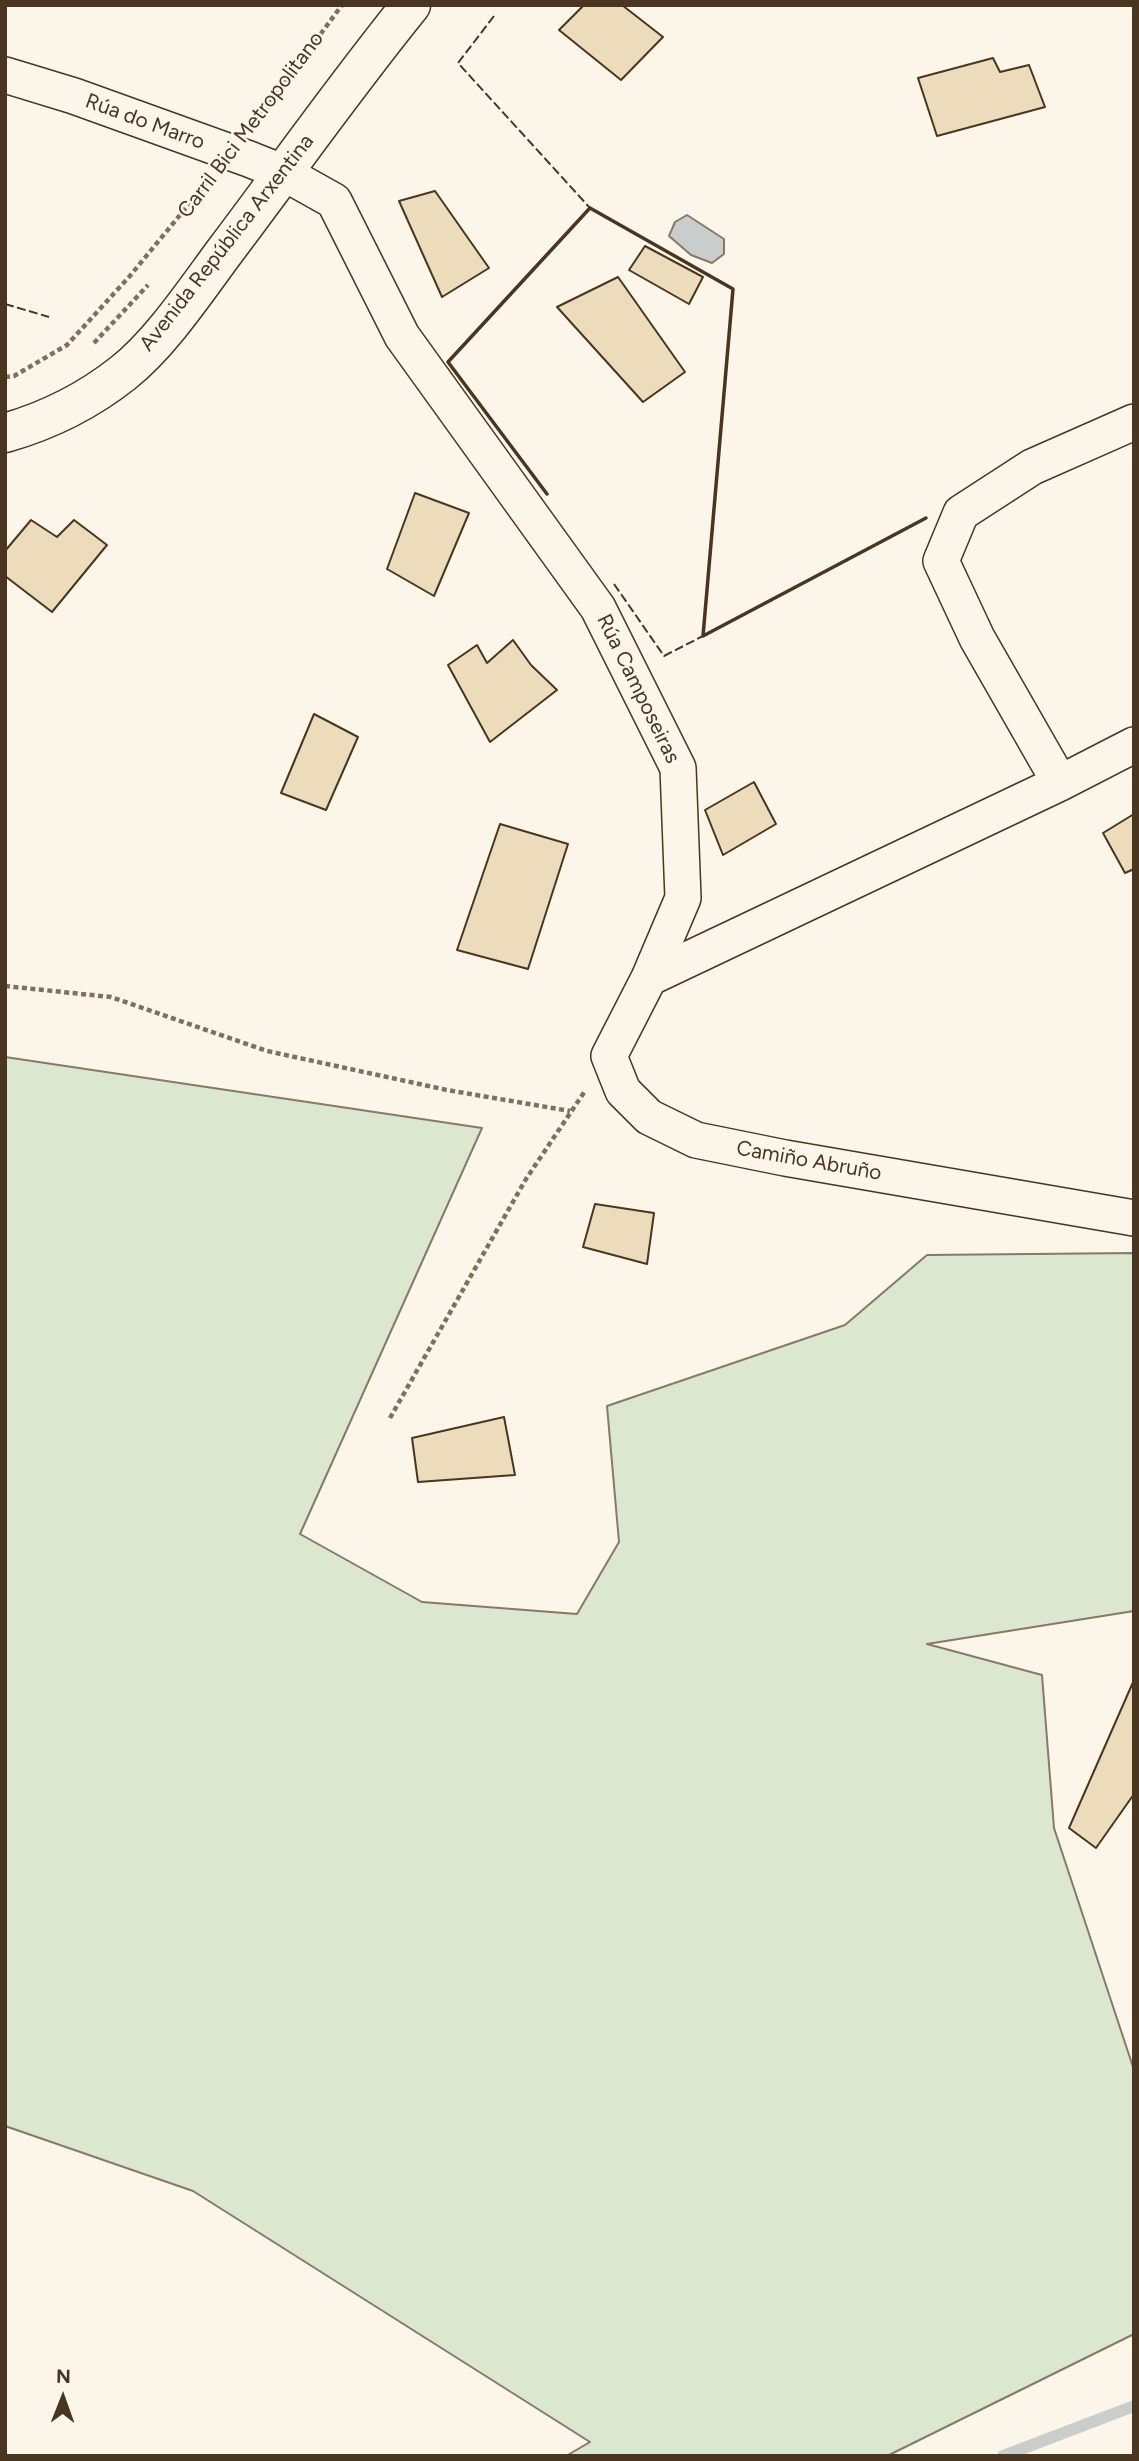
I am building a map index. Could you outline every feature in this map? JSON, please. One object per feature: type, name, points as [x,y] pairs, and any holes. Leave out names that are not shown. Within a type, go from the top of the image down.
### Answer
[{"type":"main road","name":"Avenida República Arxentina","points":[[5,433],[78,403],[124,372],[169,325],[358,71],[411,5]]},
{"type":"street","name":"Rúa do Marro","points":[[5,75],[74,96],[284,173]]},
{"type":"street","name":"Rúa Camposeiras","points":[[284,173],[334,201],[402,336],[598,608],[678,768],[683,898],[649,978]]},
{"type":"street","points":[[1060,783],[977,638],[941,561],[961,513],[1032,467],[1134,422]]},
{"type":"street","points":[[609,1056],[649,978],[1060,783],[1134,745]]},
{"type":"street","name":"Camiño Abruño","points":[[609,1056],[623,1091],[649,1117],[696,1140],[785,1158],[1134,1218]]},
{"type":"path","points":[[5,377],[13,376],[67,345],[129,277],[233,153],[342,5]]},
{"type":"path","points":[[90,347],[156,277]]},
{"type":"path","points":[[5,986],[111,997],[267,1051],[447,1090],[570,1111]]},
{"type":"path","points":[[390,1418],[526,1179],[609,1056]]},
{"type":"green space","points":[[5,1057],[482,1128],[300,1534],[422,1602],[577,1614],[619,1542],[607,1406],[845,1325],[927,1255],[1134,1253],[1134,1611],[927,1644],[1042,1675],[1054,1828],[1134,2070],[1134,2334],[887,2456],[566,2456],[590,2442],[193,2191],[5,2126]]},
{"type":"shaded area","points":[[687,215],[724,239],[724,254],[712,263],[691,255],[669,236],[675,222]]},
{"type":"building","points":[[584,5],[622,5],[663,37],[621,80],[559,30]]},
{"type":"building","points":[[993,58],[1000,72],[1029,65],[1045,107],[937,136],[918,78]]},
{"type":"building","points":[[435,191],[489,268],[442,297],[399,201]]},
{"type":"building","points":[[645,246],[703,277],[689,304],[629,270]]},
{"type":"building","points":[[618,277],[685,372],[643,402],[557,307]]},
{"type":"building","points":[[415,493],[469,513],[434,596],[387,569]]},
{"type":"building","points":[[31,520],[57,537],[74,520],[107,545],[52,612],[5,576],[5,551]]},
{"type":"building","points":[[513,640],[531,665],[557,690],[490,742],[448,665],[477,645],[487,663]]},
{"type":"building","points":[[314,714],[358,737],[326,810],[281,793]]},
{"type":"building","points":[[754,782],[776,824],[723,855],[705,810]]},
{"type":"building","points":[[1134,814],[1134,869],[1125,873],[1103,833]]},
{"type":"building","points":[[500,824],[568,844],[528,969],[457,950]]},
{"type":"building","points":[[595,1204],[654,1213],[647,1264],[583,1247]]},
{"type":"building","points":[[504,1417],[515,1475],[418,1482],[412,1438]]},
{"type":"building","points":[[1134,1680],[1134,1794],[1096,1848],[1069,1828]]},
{"type":"waterway","points":[[1003,2456],[1134,2406]]},
{"type":"fence","points":[[494,16],[458,63],[590,208]]},
{"type":"fence","points":[[5,304],[49,317]]},
{"type":"fence","points":[[614,584],[664,656],[703,636]]},
{"type":"wall","points":[[547,494],[448,362],[590,208],[733,289],[703,636],[926,518]]}]
